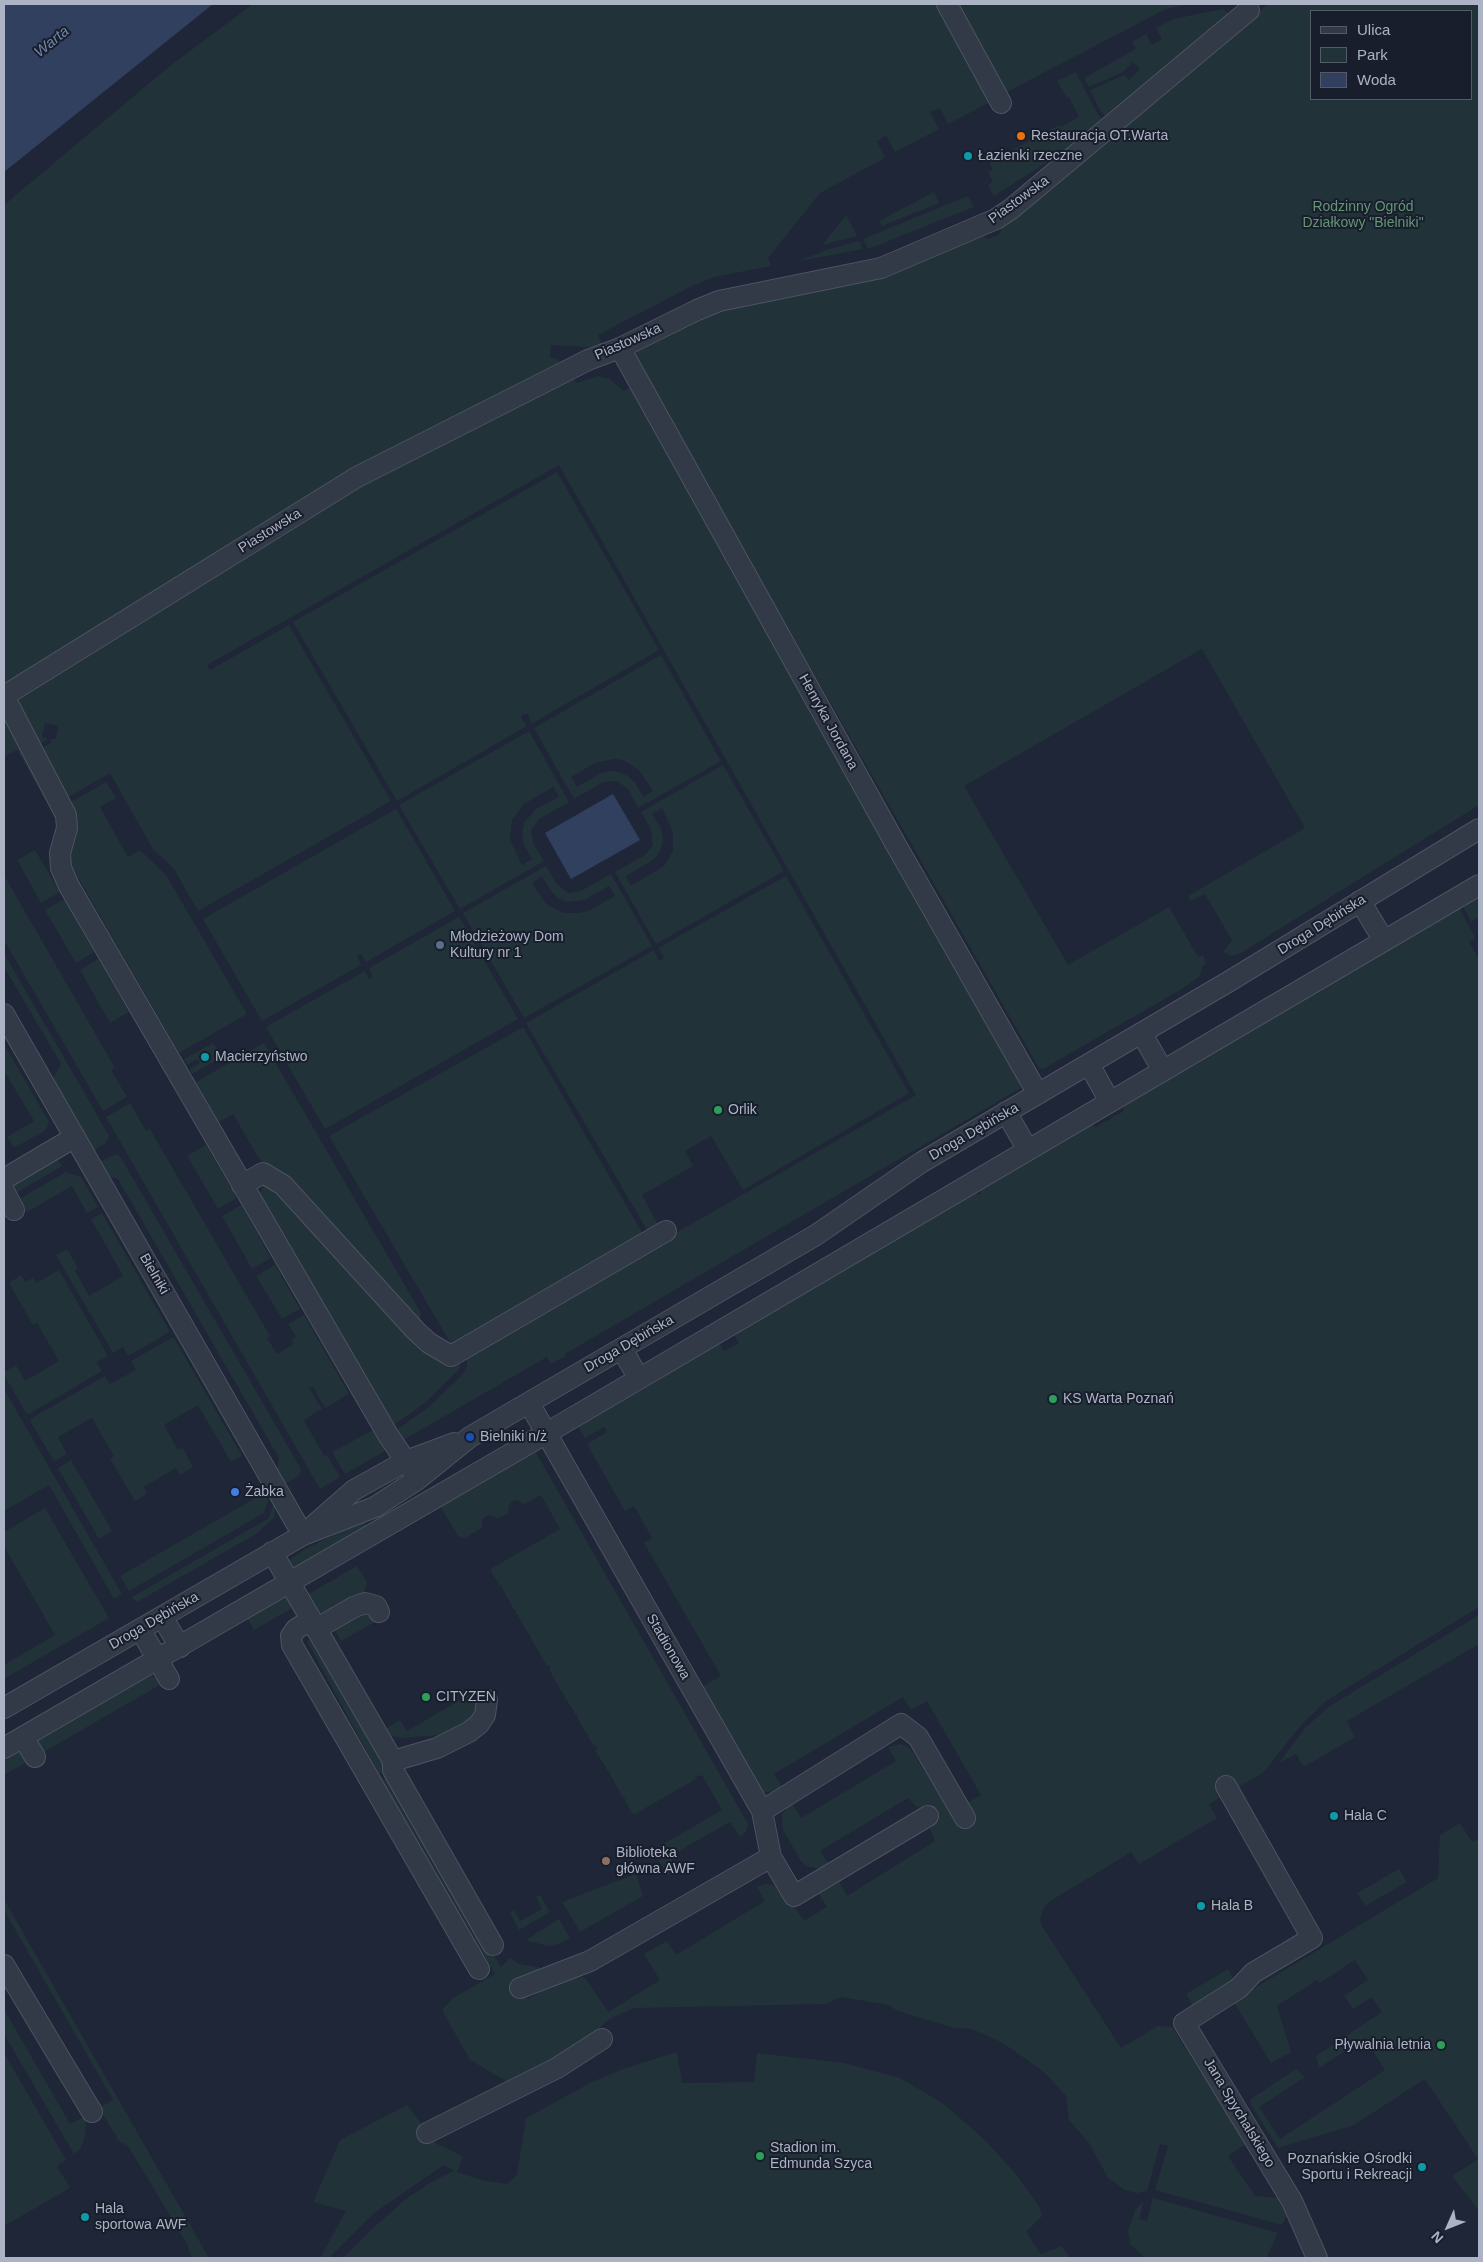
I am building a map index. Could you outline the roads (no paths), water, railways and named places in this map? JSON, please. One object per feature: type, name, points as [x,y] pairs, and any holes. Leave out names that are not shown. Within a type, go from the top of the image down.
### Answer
[{"type":"street","points":[[947,4],[1001,103]]},
{"type":"street","name":"Piastowska","points":[[4,696],[357,478],[588,360],[620,348],[696,310],[719,301],[881,268],[996,219],[1018,203],[1249,10]]},
{"type":"street","name":"Henryka Jordana","points":[[620,348],[895,843],[1038,1094]]},
{"type":"street","points":[[4,696],[66,815],[61,868],[69,886],[386,1432],[418,1479]]},
{"type":"street","name":"Droga Dębińska","points":[[4,1708],[303,1534],[375,1507],[418,1479],[470,1437],[816,1235],[922,1162],[1142,1034],[1479,829]]},
{"type":"street","points":[[4,1748],[545,1434],[1479,885]]},
{"type":"street","points":[[1360,901],[1384,941]]},
{"type":"street","name":"Bielniki","points":[[4,1014],[303,1534]]},
{"type":"street","points":[[1142,1034],[1163,1071]]},
{"type":"street","points":[[1089,1064],[1110,1102]]},
{"type":"street","points":[[1006,1112],[1028,1150]]},
{"type":"street","points":[[4,1179],[75,1137]]},
{"type":"street","points":[[242,1184],[263,1173],[283,1185],[415,1330],[429,1343],[451,1356],[666,1231]]},
{"type":"street","points":[[4,1191],[14,1210]]},
{"type":"street","points":[[622,1349],[639,1379]]},
{"type":"street","name":"Stadionowa","points":[[529,1403],[762,1811],[771,1857],[794,1896],[928,1816]]},
{"type":"street","name":"Droga Dębińska","points":[[303,1534],[354,1490],[406,1461],[470,1437]]},
{"type":"street","points":[[272,1552],[393,1761],[393,1770],[493,1945]]},
{"type":"street","points":[[379,1612],[376,1606],[366,1603],[354,1607],[314,1624],[296,1629],[291,1636],[292,1645],[479,1969]]},
{"type":"street","points":[[162,1617],[180,1647]]},
{"type":"street","points":[[140,1629],[170,1679]]},
{"type":"street","points":[[393,1761],[437,1748],[469,1732],[479,1724],[485,1715],[487,1700]]},
{"type":"street","points":[[762,1811],[902,1724],[918,1737],[964,1818]]},
{"type":"street","points":[[23,1737],[35,1757]]},
{"type":"street","name":"Jana Spychalskiego","points":[[1226,1786],[1312,1938],[1253,1972],[1239,1988],[1184,2023],[1292,2201],[1317,2258]]},
{"type":"street","points":[[520,1988],[590,1961],[771,1857]]},
{"type":"street","points":[[4,1965],[92,2112]]},
{"type":"street","points":[[427,2133],[557,2068],[602,2039]]},
{"type":"water","name":"Warta","points":[[4,4],[213,4],[4,172]]},
{"type":"water","points":[[613,794],[640,840],[571,879],[545,833]]},
{"type":"place","name":"Restauracja OT.Warta","points":[[1021,136]]},
{"type":"place","name":"Łazienki rzeczne","points":[[968,156]]},
{"type":"place","name":"Młodzieżowy Dom Kultury nr 1","points":[[440,945]]},
{"type":"place","name":"Macierzyństwo","points":[[205,1057]]},
{"type":"place","name":"Orlik","points":[[718,1110]]},
{"type":"place","name":"KS Warta Poznań","points":[[1053,1399]]},
{"type":"place","name":"Bielniki n/ż","points":[[470,1437]]},
{"type":"place","name":"Żabka","points":[[235,1492]]},
{"type":"place","name":"CITYZEN","points":[[426,1697]]},
{"type":"place","name":"Hala C","points":[[1334,1816]]},
{"type":"place","name":"Biblioteka główna AWF","points":[[606,1861]]},
{"type":"place","name":"Hala B","points":[[1201,1906]]},
{"type":"place","name":"Pływalnia letnia","points":[[1441,2045]]},
{"type":"place","name":"Stadion im. Edmunda Szyca","points":[[760,2156]]},
{"type":"place","name":"Poznańskie Ośrodki Sportu i Rekreacji","points":[[1422,2167]]},
{"type":"place","name":"Hala sportowa AWF","points":[[85,2217]]},
{"type":"park label","name":"Rodzinny Ogród Działkowy \"Bielniki\"","points":[[1363,216]]}]
